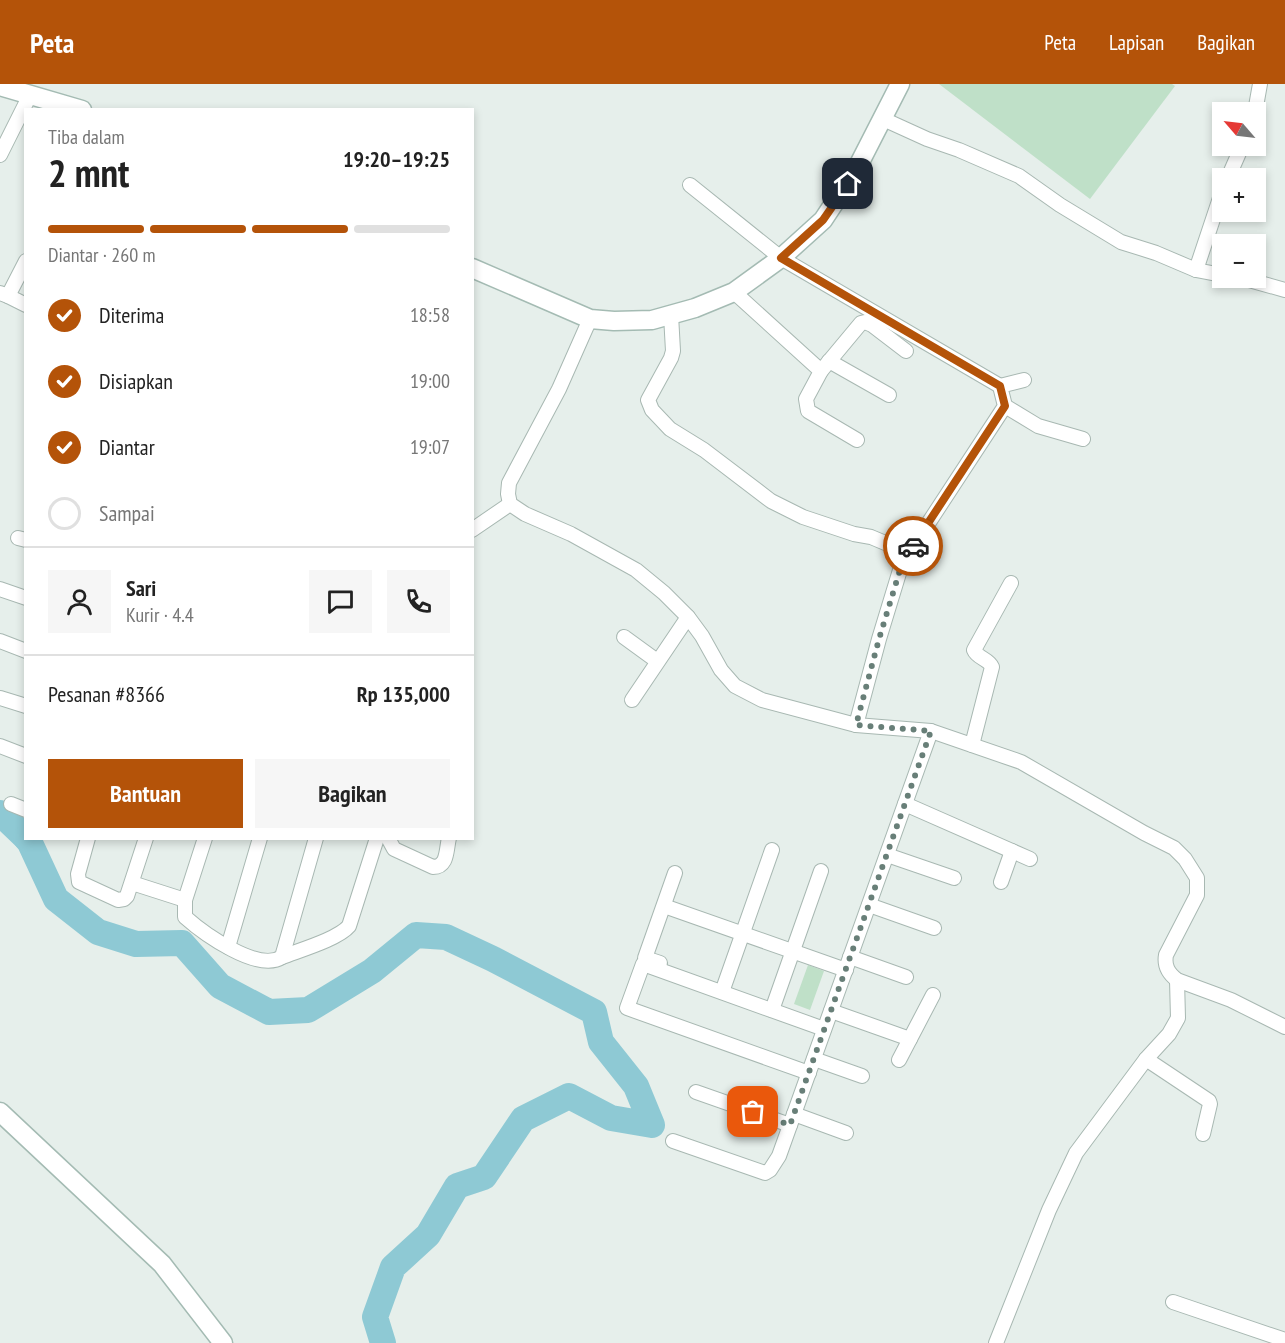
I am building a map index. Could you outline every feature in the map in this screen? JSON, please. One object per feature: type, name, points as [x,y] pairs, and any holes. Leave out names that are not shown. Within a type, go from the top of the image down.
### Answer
[{"type":"street","points":[[474,269],[590,319],[638,321],[671,315],[734,292],[781,258],[823,220],[850,179],[900,84]]},
{"type":"street","points":[[1257,102],[1260,84]]},
{"type":"street","points":[[0,86],[75,108]]},
{"type":"street","points":[[0,155],[30,95]]},
{"type":"street","points":[[883,119],[1019,176],[1060,205],[1121,242],[1156,253],[1196,270],[1212,273]]},
{"type":"street","points":[[690,185],[781,258],[1000,386],[1024,380]]},
{"type":"street","points":[[1196,270],[1212,222]]},
{"type":"street","points":[[24,264],[4,295],[24,304]]},
{"type":"street","points":[[1266,285],[1285,290]]},
{"type":"street","points":[[734,292],[825,366],[889,395]]},
{"type":"street","points":[[671,315],[673,351],[648,400],[652,410],[665,424],[704,450],[771,501],[803,517],[854,534],[864,535],[909,553]]},
{"type":"street","points":[[590,319],[559,389],[509,483],[510,504],[525,514],[571,534],[636,570],[688,617],[702,636],[721,670],[735,686],[762,700],[856,725],[931,731],[1021,762],[1174,848],[1185,859],[1197,878],[1197,895],[1166,955],[1164,963],[1171,975],[1177,980],[1231,1000],[1285,1027]]},
{"type":"street","points":[[858,440],[808,411],[806,399],[825,366],[861,323],[872,325],[906,351]]},
{"type":"street","points":[[1000,386],[1005,406],[1038,426],[1083,439]]},
{"type":"street","points":[[856,725],[900,570],[1005,406]]},
{"type":"street","points":[[474,529],[510,504]]},
{"type":"street","points":[[972,745],[992,667],[990,662],[974,652],[974,649],[1011,583]]},
{"type":"street","points":[[0,589],[24,597]]},
{"type":"street","points":[[632,700],[688,617]]},
{"type":"street","points":[[624,637],[657,661]]},
{"type":"street","points":[[0,641],[24,650]]},
{"type":"street","points":[[0,698],[24,705]]},
{"type":"street","points":[[673,1141],[765,1173],[770,1170],[779,1156],[931,731]]},
{"type":"street","points":[[0,746],[24,755]]},
{"type":"street","points":[[11,804],[24,809]]},
{"type":"street","points":[[905,804],[1030,859]]},
{"type":"street","points":[[87,840],[78,874],[79,882],[118,900],[127,896],[145,840]]},
{"type":"street","points":[[204,840],[185,900],[185,917],[200,930],[228,947],[247,956],[271,962],[346,930],[376,840]]},
{"type":"street","points":[[228,947],[259,840]]},
{"type":"street","points":[[282,957],[315,840]]},
{"type":"street","points":[[389,840],[394,849],[433,867],[439,867],[444,863],[449,840]]},
{"type":"street","points":[[724,989],[772,850]]},
{"type":"street","points":[[1001,882],[1012,851]]},
{"type":"street","points":[[887,855],[954,879]]},
{"type":"street","points":[[773,1007],[821,872]]},
{"type":"street","points":[[675,873],[645,958],[773,1007],[910,1039]]},
{"type":"street","points":[[132,883],[185,900]]},
{"type":"street","points":[[869,905],[934,928]]},
{"type":"street","points":[[664,906],[793,952],[906,977]]},
{"type":"street","points":[[724,989],[643,964],[627,1008],[809,1073]]},
{"type":"street","points":[[996,1343],[1049,1210],[1076,1153],[1146,1059],[1169,1034],[1178,1018],[1177,980]]},
{"type":"street","points":[[899,1060],[933,995]]},
{"type":"street","points":[[814,1059],[862,1076]]},
{"type":"street","points":[[1146,1059],[1209,1101],[1203,1134]]},
{"type":"street","points":[[696,1092],[792,1120],[846,1132]]},
{"type":"street","points":[[0,1112],[162,1264],[223,1343]]},
{"type":"street","points":[[1173,1302],[1285,1340]]},
{"type":"green space","points":[[939,84],[1172,84],[1175,86],[1090,199]]},
{"type":"green space","points":[[808,965],[824,971],[810,1010],[794,1004]]},
{"type":"waterway","points":[[0,813],[24,836]]},
{"type":"waterway","points":[[28,840],[56,899],[98,932],[136,944],[182,943],[220,986],[269,1012],[308,1010],[372,971],[416,935],[446,937],[594,1012],[601,1042],[636,1086],[652,1125],[611,1118],[569,1096],[523,1119],[484,1177],[457,1186],[428,1235],[393,1267],[375,1317],[383,1343]]},
{"type":"way so far","points":[[753,1112],[790,1125],[931,731],[856,725],[900,570],[913,546]]},
{"type":"route","points":[[848,184],[823,220],[781,258],[1000,386],[1005,406],[913,546]]}]
